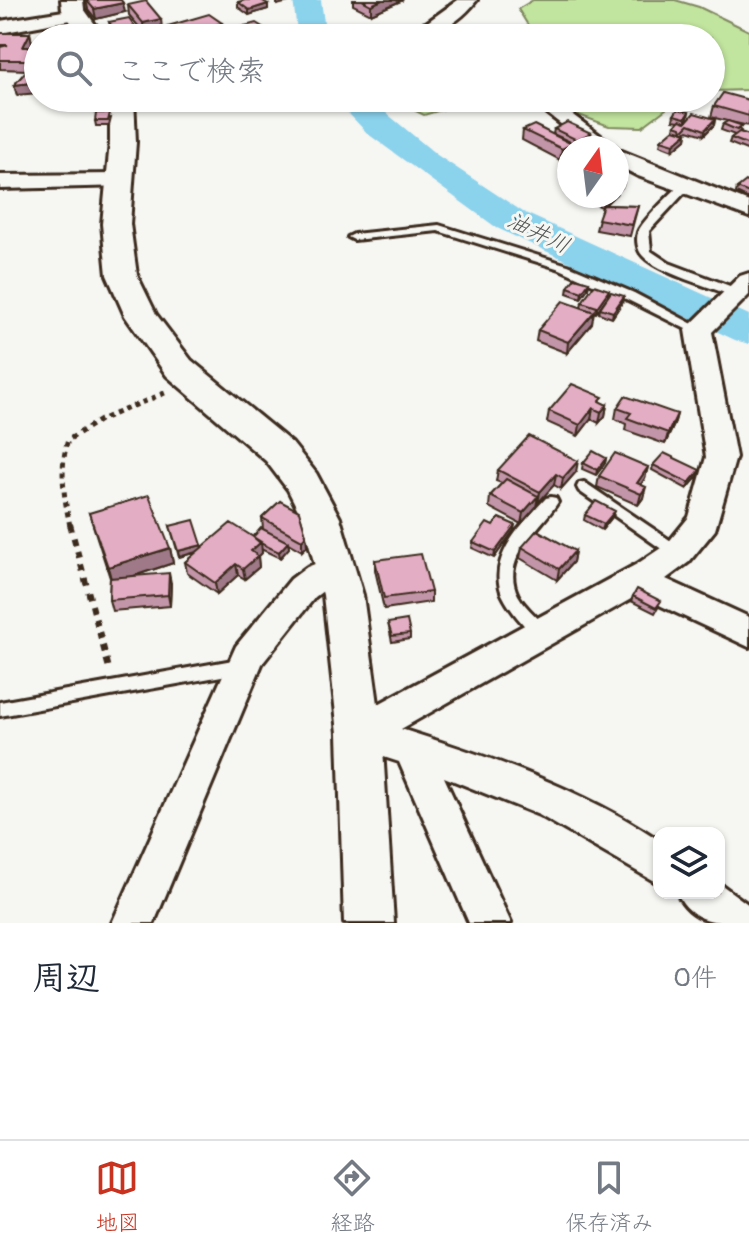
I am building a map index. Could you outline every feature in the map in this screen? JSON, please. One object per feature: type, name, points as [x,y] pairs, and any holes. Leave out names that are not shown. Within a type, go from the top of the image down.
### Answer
[{"type":"street","points":[[443,24],[468,0]]},
{"type":"street","points":[[0,27],[74,7],[85,24]]},
{"type":"street","points":[[122,112],[116,224],[122,275],[141,316],[179,368],[279,452],[303,483],[321,518],[343,595],[360,733],[369,923]]},
{"type":"street","points":[[556,112],[589,136]]},
{"type":"street","points":[[629,162],[684,187],[749,210]]},
{"type":"street","points":[[0,182],[120,181]]},
{"type":"street","points":[[360,733],[542,634],[678,553],[704,522],[735,457],[726,305]]},
{"type":"street","points":[[133,923],[244,665],[303,588],[319,576],[336,569]]},
{"type":"street","points":[[637,580],[749,633]]},
{"type":"street","points":[[360,733],[507,781],[578,812],[653,860]]},
{"type":"street","points":[[412,749],[490,923]]},
{"type":"street","points":[[706,899],[738,923]]},
{"type":"lane","points":[[684,187],[644,230],[644,248],[647,254],[726,305]]},
{"type":"lane","points":[[354,237],[439,228],[564,267],[630,296],[726,305]]},
{"type":"lane","points":[[584,487],[678,553]]},
{"type":"lane","points":[[542,634],[509,593],[509,557],[517,541],[551,502]]},
{"type":"lane","points":[[0,709],[244,665]]},
{"type":"path","points":[[115,689],[77,550],[62,481],[63,453],[69,439],[102,419],[194,380]]},
{"type":"green space","points":[[533,0],[675,0],[699,7],[749,31],[749,90],[725,91],[725,24],[527,24],[518,9]]},
{"type":"green space","points":[[571,112],[662,112],[642,127],[609,126]]},
{"type":"building","points":[[86,0],[121,0],[123,3],[94,9]]},
{"type":"building","points":[[261,0],[268,4],[249,10],[238,2]]},
{"type":"building","points":[[362,0],[382,0],[371,5]]},
{"type":"building","points":[[146,1],[161,19],[143,23],[128,5]]},
{"type":"building","points":[[209,14],[222,23],[219,24],[175,24]]},
{"type":"building","points":[[129,18],[133,24],[110,24],[109,22]]},
{"type":"building","points":[[0,33],[24,33],[24,60],[0,60],[0,47],[8,45],[0,45]]},
{"type":"building","points":[[24,74],[24,84],[14,85]]},
{"type":"building","points":[[725,94],[749,100],[749,116],[725,109]]},
{"type":"building","points":[[676,112],[689,112],[685,118],[674,115]]},
{"type":"building","points":[[96,113],[110,113],[108,121],[95,121]]},
{"type":"building","points":[[694,113],[715,119],[705,130],[689,124],[682,131],[675,125],[680,120],[686,122]]},
{"type":"building","points":[[728,121],[743,126],[737,130],[723,124]]},
{"type":"building","points":[[567,122],[591,133],[569,136],[554,129]]},
{"type":"building","points":[[534,125],[557,136],[557,147],[523,130]]},
{"type":"building","points":[[674,129],[687,133],[674,144],[661,140]]},
{"type":"building","points":[[739,132],[749,135],[749,145],[731,138]]},
{"type":"building","points":[[746,181],[749,183],[749,193],[737,188]]},
{"type":"building","points":[[638,206],[632,225],[598,219],[602,208]]},
{"type":"building","points":[[575,278],[589,282],[582,292],[568,287]]},
{"type":"building","points":[[594,285],[609,290],[597,307],[582,302]]},
{"type":"building","points":[[611,292],[624,296],[613,312],[600,308]]},
{"type":"building","points":[[563,301],[594,312],[568,342],[538,330]]},
{"type":"building","points":[[572,384],[603,397],[599,401],[607,405],[601,412],[593,408],[580,425],[549,411]]},
{"type":"building","points":[[625,396],[677,414],[668,433],[627,418],[631,413],[617,408]]},
{"type":"building","points":[[529,436],[578,461],[563,478],[556,474],[540,492],[498,470]]},
{"type":"building","points":[[593,451],[606,458],[597,470],[583,463]]},
{"type":"building","points":[[615,453],[648,467],[637,483],[646,487],[641,494],[599,476]]},
{"type":"building","points":[[664,453],[700,470],[689,483],[653,465]]},
{"type":"building","points":[[506,479],[538,496],[523,513],[490,496]]},
{"type":"building","points":[[149,495],[170,548],[108,567],[89,513]]},
{"type":"building","points":[[280,501],[299,511],[306,535],[302,540],[262,518]]},
{"type":"building","points":[[596,501],[615,511],[604,524],[585,515]]},
{"type":"building","points":[[499,518],[515,525],[495,552],[473,542],[487,523],[493,526]]},
{"type":"building","points":[[194,520],[202,545],[178,551],[170,526]]},
{"type":"building","points":[[231,523],[261,542],[251,551],[258,556],[243,569],[236,564],[215,583],[185,562]]},
{"type":"building","points":[[261,528],[288,542],[279,552],[260,543],[253,537]]},
{"type":"building","points":[[537,530],[575,551],[559,569],[522,547]]},
{"type":"building","points":[[421,554],[431,592],[384,598],[375,560]]},
{"type":"building","points":[[169,573],[168,595],[109,600],[110,578]]},
{"type":"building","points":[[637,589],[661,601],[656,608],[633,596]]},
{"type":"building","points":[[407,620],[410,634],[392,636],[388,623]]},
{"type":"waterway","name":"油井川","points":[[307,0],[310,24]]},
{"type":"waterway","name":"油井川","points":[[364,112],[425,162],[510,220],[749,331]]}]
